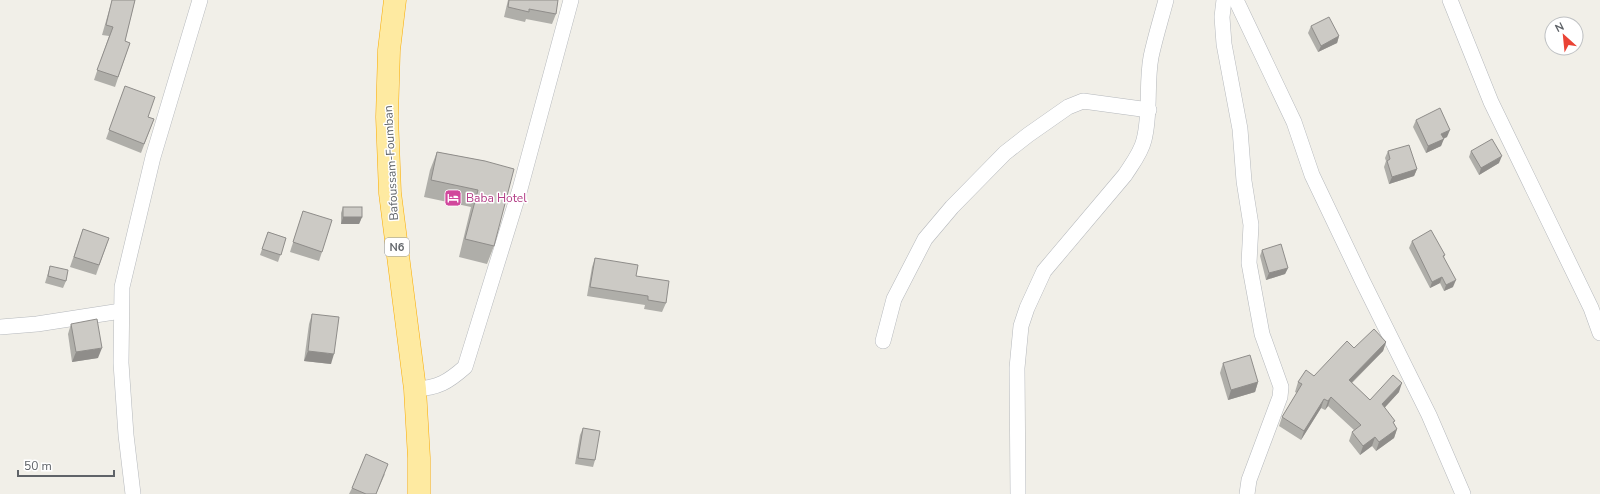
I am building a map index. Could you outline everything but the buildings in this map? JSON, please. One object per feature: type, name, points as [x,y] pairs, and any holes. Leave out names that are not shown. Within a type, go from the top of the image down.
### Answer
[{"type":"highway","name":"Bafoussam-Foumban","points":[[395,0],[389,50],[387,109],[390,186],[415,389],[419,458],[419,494]]},
{"type":"street","points":[[133,494],[126,435],[121,363],[122,287],[153,158],[200,0]]},
{"type":"street","points":[[415,389],[429,388],[450,380],[465,368],[520,189],[571,0]]},
{"type":"street","points":[[1018,494],[1017,368],[1021,326],[1044,271],[1125,175],[1136,158],[1144,141],[1149,110],[1151,57],[1166,0]]},
{"type":"street","points":[[1224,0],[1222,17],[1224,44],[1240,129],[1244,181],[1251,225],[1249,263],[1262,334],[1281,387],[1280,397],[1249,480],[1247,494]]},
{"type":"street","points":[[1236,0],[1248,29],[1294,122],[1312,175],[1362,282],[1428,415],[1463,494]]},
{"type":"street","points":[[1450,0],[1491,102],[1591,308],[1600,333]]},
{"type":"street","points":[[883,341],[894,299],[925,239],[952,206],[1005,153],[1068,107],[1083,101],[1149,110]]},
{"type":"street","points":[[0,327],[38,324],[121,311]]},
{"type":"place","name":"Baba Hotel","points":[[453,198]]}]
